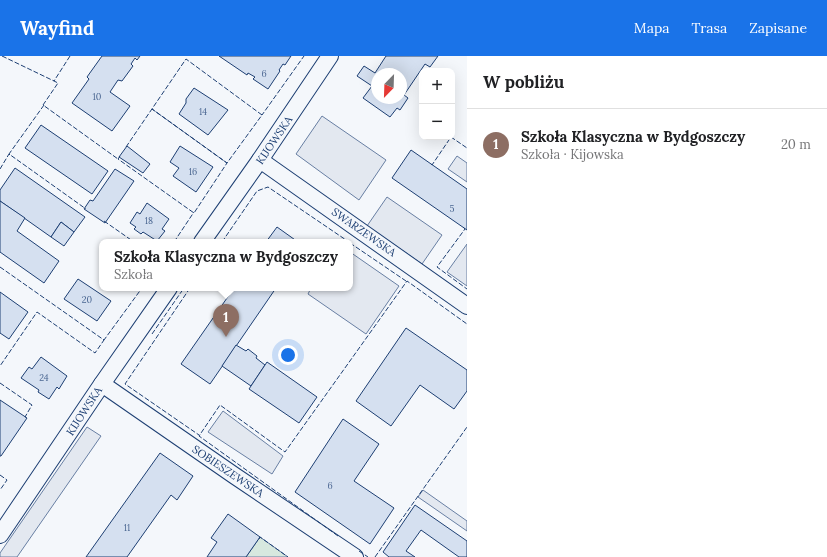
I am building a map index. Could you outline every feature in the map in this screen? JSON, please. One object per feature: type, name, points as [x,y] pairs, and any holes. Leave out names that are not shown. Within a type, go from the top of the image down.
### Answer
[{"type":"street","name":"KIJOWSKA","points":[[204,239],[260,160],[330,56]]},
{"type":"street","name":"SWARZEWSKA","points":[[260,160],[467,306]]},
{"type":"street","name":"KIJOWSKA","points":[[0,535],[167,291]]},
{"type":"street","name":"SOBIESZEWSKA","points":[[102,384],[356,557]]},
{"type":"shaded area","points":[[322,116],[386,160],[359,200],[296,154]]},
{"type":"shaded area","points":[[457,156],[467,163],[467,182],[448,169]]},
{"type":"shaded area","points":[[387,197],[442,235],[422,264],[367,226]]},
{"type":"shaded area","points":[[467,244],[467,286],[447,272]]},
{"type":"shaded area","points":[[353,254],[399,286],[366,334],[308,294],[310,291],[353,291]]},
{"type":"shaded area","points":[[223,411],[283,456],[272,474],[208,432]]},
{"type":"shaded area","points":[[87,427],[101,436],[17,557],[0,557],[0,553]]},
{"type":"shaded area","points":[[423,490],[467,521],[467,531],[418,497]]},
{"type":"shaded area","points":[[260,537],[288,557],[246,557]]},
{"type":"building","points":[[102,56],[140,56],[137,60],[135,58],[131,64],[133,66],[122,81],[118,80],[110,92],[130,106],[112,131],[72,103],[89,79],[87,77]]},
{"type":"building","points":[[219,56],[291,56],[285,65],[283,64],[268,89],[253,79],[255,77],[248,73],[247,75]]},
{"type":"building","points":[[386,56],[438,56],[430,67],[425,64],[422,68],[419,68],[419,73],[407,91],[407,68],[378,68]]},
{"type":"building","points":[[364,66],[371,70],[371,85],[357,76]]},
{"type":"building","points":[[371,87],[371,104],[363,98]]},
{"type":"building","points":[[194,88],[228,110],[208,135],[179,114],[186,103],[186,99]]},
{"type":"building","points":[[372,104],[404,104],[400,110],[397,108],[390,117]]},
{"type":"building","points":[[41,125],[108,171],[92,194],[25,148]]},
{"type":"building","points":[[127,146],[150,164],[143,173],[119,157]]},
{"type":"building","points":[[180,146],[213,167],[196,192],[173,176],[179,168],[170,162]]},
{"type":"building","points":[[411,150],[467,189],[467,230],[392,178]]},
{"type":"building","points":[[15,168],[85,217],[74,232],[61,222],[51,237],[0,201],[0,190]]},
{"type":"building","points":[[115,169],[134,181],[105,223],[84,209],[90,200],[93,201]]},
{"type":"building","points":[[0,201],[25,218],[17,231],[59,261],[44,283],[0,252]]},
{"type":"building","points":[[147,203],[169,219],[162,229],[165,231],[159,239],[154,239],[143,232],[141,234],[134,229],[136,227],[130,223],[137,212],[140,214]]},
{"type":"building","points":[[61,222],[74,232],[64,246],[51,237]]},
{"type":"building","points":[[277,227],[294,239],[268,239]]},
{"type":"building","points":[[78,279],[111,301],[97,321],[64,299]]},
{"type":"building","points":[[232,291],[274,291],[210,384],[181,364]]},
{"type":"building","points":[[0,292],[28,312],[9,339],[0,333]]},
{"type":"building","points":[[406,328],[467,370],[467,391],[454,409],[420,385],[391,426],[356,401]]},
{"type":"building","points":[[236,345],[246,351],[248,349],[265,365],[251,386],[222,366]]},
{"type":"building","points":[[41,357],[67,376],[59,389],[57,387],[49,399],[21,378],[29,367],[32,369]]},
{"type":"building","points":[[267,362],[317,397],[299,423],[249,389]]},
{"type":"building","points":[[0,400],[27,418],[1,456],[0,456]]},
{"type":"building","points":[[343,419],[379,444],[354,481],[394,508],[370,544],[295,492]]},
{"type":"building","points":[[160,453],[193,476],[177,500],[171,495],[127,557],[86,557]]},
{"type":"building","points":[[415,505],[467,541],[467,557],[459,557],[421,530],[406,551],[415,557],[389,557],[383,552]]},
{"type":"building","points":[[228,514],[260,537],[246,557],[207,557],[217,542],[211,538]]},
{"type":"fence","points":[[2,56],[54,80]]},
{"type":"fence","points":[[70,56],[54,81],[58,83],[43,105],[118,159],[119,158]]},
{"type":"fence","points":[[261,114],[262,115],[304,56]]},
{"type":"fence","points":[[126,147],[186,59],[262,115],[227,163],[152,109]]},
{"type":"fence","points":[[44,105],[9,154],[86,209]]},
{"type":"fence","points":[[120,156],[118,159],[194,213],[227,163],[152,109]]},
{"type":"fence","points":[[431,164],[432,165],[451,137],[467,148]]},
{"type":"fence","points":[[0,169],[9,154],[10,155]]},
{"type":"fence","points":[[224,239],[257,191],[268,187],[345,239]]},
{"type":"fence","points":[[176,239],[194,212]]},
{"type":"fence","points":[[104,221],[130,239]]},
{"type":"fence","points":[[463,227],[465,229],[437,267],[467,289]]},
{"type":"fence","points":[[353,245],[406,281]]},
{"type":"fence","points":[[0,267],[104,340],[95,353],[37,312],[0,366]]},
{"type":"fence","points":[[338,536],[199,436],[220,405],[285,452],[407,281],[467,324]]},
{"type":"fence","points":[[103,340],[140,291]]},
{"type":"fence","points":[[152,334],[182,291]]},
{"type":"fence","points":[[188,291],[125,384],[199,435]]},
{"type":"fence","points":[[0,383],[32,405],[26,417]]},
{"type":"fence","points":[[375,557],[467,427]]},
{"type":"fence","points":[[0,475],[7,480],[0,490]]},
{"type":"fence","points":[[259,539],[260,537],[288,557]]},
{"type":"fence","points":[[359,551],[368,557]]},
{"type":"place","name":"Szkoła Klasyczna w Bydgoszczy","points":[[226,337]]}]
